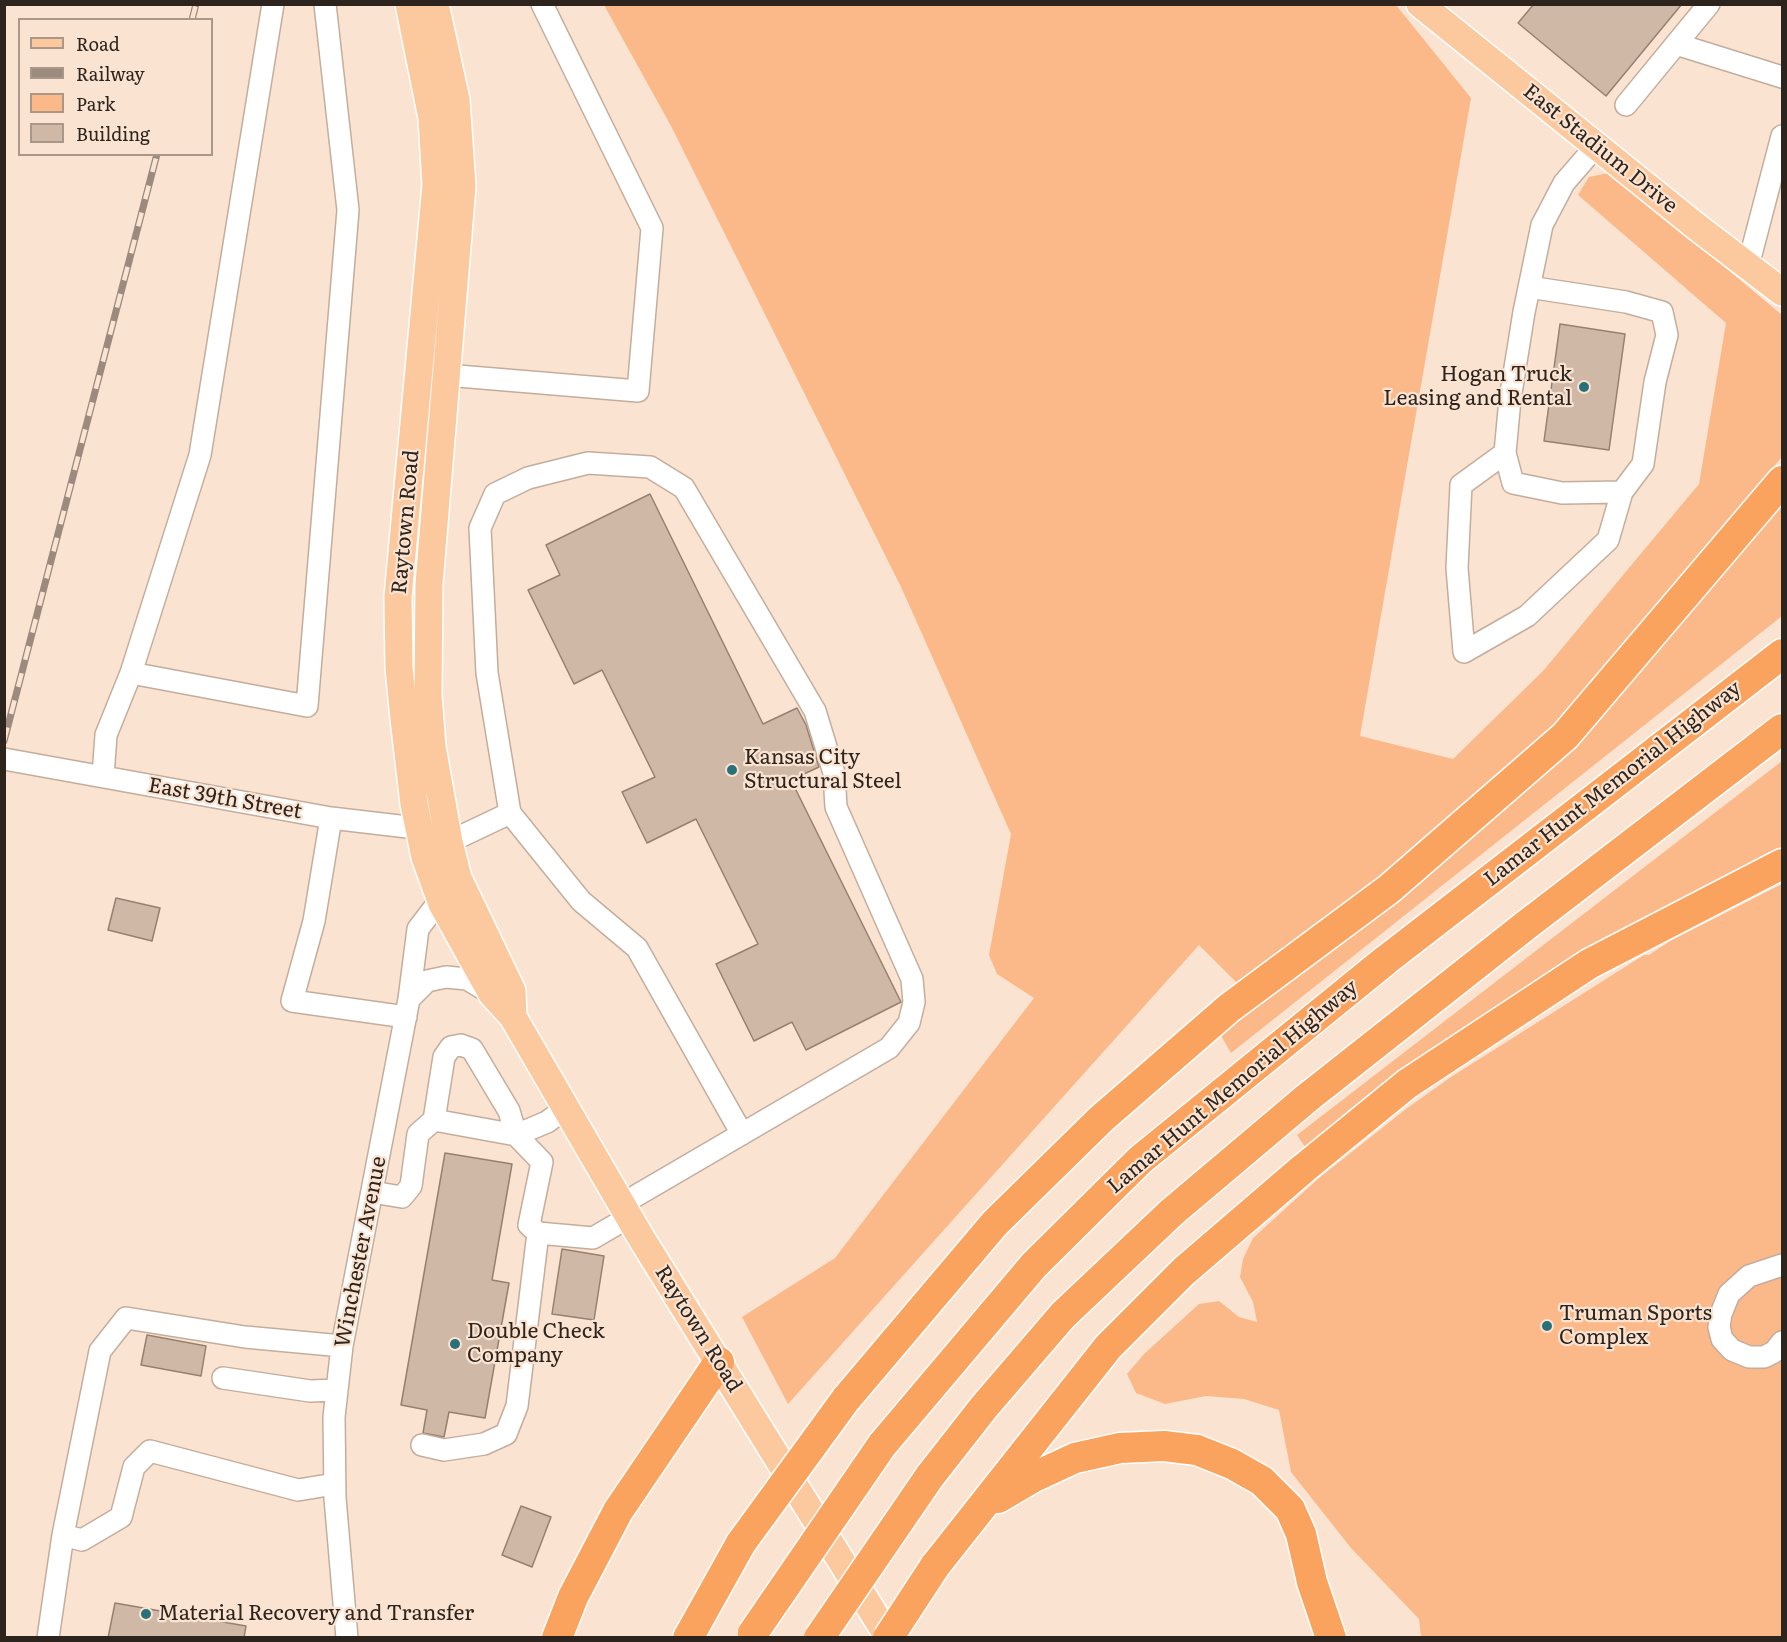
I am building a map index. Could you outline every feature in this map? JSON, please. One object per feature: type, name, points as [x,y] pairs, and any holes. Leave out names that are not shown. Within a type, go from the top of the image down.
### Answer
[{"type":"highway","points":[[688,1638],[741,1543],[846,1399],[995,1222],[1101,1119],[1229,1008],[1389,889],[1565,736],[1782,481]]},
{"type":"highway","name":"Lamar Hunt Memorial Highway","points":[[752,1636],[882,1445],[1034,1265],[1140,1160],[1386,960],[1782,654]]},
{"type":"highway","points":[[819,1638],[930,1476],[984,1407],[1063,1315],[1172,1212],[1307,1098],[1515,933],[1782,729]]},
{"type":"highway","points":[[888,1638],[935,1566],[1108,1347],[1184,1271],[1304,1168],[1407,1084],[1588,964],[1782,864]]},
{"type":"highway","points":[[557,1638],[573,1597],[618,1511],[719,1362]]},
{"type":"highway","points":[[983,1507],[1032,1478],[1075,1458],[1120,1448],[1164,1446],[1197,1450],[1232,1464],[1262,1481],[1290,1509],[1302,1534],[1312,1582],[1331,1638]]},
{"type":"highway","points":[[1311,1638],[1312,1582]]},
{"type":"main road","name":"Raytown Road","points":[[409,4],[432,118],[449,185],[446,375],[429,584],[427,663],[432,747],[448,837],[454,899],[492,994],[513,1017],[626,1210],[888,1638]]},
{"type":"main road","name":"Raytown Road","points":[[435,4],[456,100],[449,185],[409,482],[398,597],[399,667],[418,828],[431,879],[454,899],[512,992],[513,1017]]},
{"type":"main road","name":"East Stadium Drive","points":[[1420,4],[1782,292]]},
{"type":"main road","points":[[409,482],[437,485]]},
{"type":"street","points":[[103,777],[106,735],[131,673],[200,455],[273,4]]},
{"type":"street","points":[[131,673],[308,706],[348,210],[326,4]]},
{"type":"street","points":[[446,375],[638,391],[652,228],[542,4]]},
{"type":"street","points":[[1626,105],[1709,4]]},
{"type":"street","points":[[1677,44],[1782,77]]},
{"type":"street","points":[[1749,266],[1782,136]]},
{"type":"street","points":[[1596,146],[1564,183],[1542,225],[1510,399],[1505,453],[1513,483],[1562,493],[1622,492]]},
{"type":"street","points":[[1505,453],[1461,485],[1457,568],[1464,652],[1527,616],[1608,540],[1622,492],[1643,464],[1655,382],[1667,335],[1662,312],[1626,302],[1529,287]]},
{"type":"street","points":[[372,1192],[402,1197],[411,1186],[418,1134],[434,1120],[444,1057],[451,1047],[461,1045],[472,1049],[509,1111],[516,1135],[542,1162],[530,1225],[538,1233],[593,1238],[626,1210],[742,1134],[889,1048],[909,1023],[914,1002],[912,979],[836,807],[834,773],[815,711],[684,488],[650,467],[588,463],[528,478],[495,494],[480,528],[487,673],[510,813],[581,902],[637,948],[742,1134]]},
{"type":"street","name":"East 39th Street","points":[[4,759],[331,818],[418,828],[448,837]]},
{"type":"street","points":[[448,837],[510,813]]},
{"type":"street","points":[[331,818],[314,921],[292,1001],[408,1008],[428,981],[446,977],[466,979],[492,994]]},
{"type":"street","name":"Winchester Avenue","points":[[347,1638],[334,1484],[334,1417],[342,1346],[408,1008],[418,929],[434,908],[454,899]]},
{"type":"street","points":[[434,1120],[516,1135],[547,1122],[566,1108]]},
{"type":"street","points":[[422,1445],[444,1450],[484,1444],[506,1434],[517,1406],[538,1233]]},
{"type":"street","points":[[1782,1265],[1749,1276],[1729,1294],[1720,1314],[1719,1327],[1722,1339],[1732,1350],[1749,1357],[1764,1357],[1774,1352],[1782,1342]]},
{"type":"street","points":[[48,1638],[63,1535],[100,1351],[126,1318],[245,1337],[342,1346]]},
{"type":"street","points":[[223,1378],[310,1391],[337,1390]]},
{"type":"street","points":[[63,1535],[82,1540],[121,1517],[135,1467],[150,1450],[298,1490],[334,1484]]},
{"type":"green space","points":[[604,5],[1396,5],[1471,98],[1360,736],[1453,759],[1543,671],[1699,484],[1726,323],[1578,195],[1589,177],[1608,173],[1617,177],[1782,315],[1782,457],[1710,541],[1577,707],[1424,847],[1238,984],[1199,945],[788,1404],[742,1317],[835,1258],[1034,998],[997,974],[989,955],[1011,834],[902,589],[671,126]]},
{"type":"green space","points":[[1782,502],[1782,616],[1231,1053],[1220,1034],[1343,939],[1578,739],[1639,674]]},
{"type":"green space","points":[[1782,761],[1782,850],[1545,977],[1438,1047],[1305,1147],[1297,1135]]},
{"type":"green space","name":"Truman Sports Complex","points":[[1782,884],[1782,1637],[1421,1637],[1419,1619],[1351,1548],[1291,1472],[1279,1410],[1244,1399],[1206,1396],[1165,1404],[1136,1393],[1127,1374],[1144,1354],[1199,1304],[1219,1301],[1239,1317],[1257,1322],[1253,1302],[1240,1277],[1243,1259],[1253,1238],[1319,1178],[1406,1109],[1451,1077],[1644,955],[1649,955],[1670,941]]},
{"type":"building","points":[[1534,4],[1682,4],[1606,96],[1518,23]]},
{"type":"building","name":"Hogan Truck Leasing and Rental","points":[[1560,324],[1625,334],[1609,450],[1544,441]]},
{"type":"building","name":"Kansas City Structural Steel","points":[[650,494],[763,724],[797,708],[806,725],[819,767],[791,780],[901,1002],[806,1050],[792,1022],[754,1041],[716,964],[758,944],[696,819],[647,843],[622,792],[655,777],[602,670],[574,684],[528,590],[560,575],[546,545]]},
{"type":"building","points":[[116,898],[160,908],[152,941],[108,930]]},
{"type":"building","name":"Double Check Company","points":[[445,1153],[512,1164],[492,1280],[509,1283],[485,1418],[449,1412],[444,1437],[423,1433],[427,1410],[401,1405]]},
{"type":"building","points":[[562,1249],[604,1256],[594,1320],[552,1314]]},
{"type":"building","points":[[147,1335],[206,1346],[201,1376],[141,1365]]},
{"type":"building","points":[[521,1506],[551,1517],[532,1567],[502,1555]]},
{"type":"building","name":"Material Recovery and Transfer","points":[[115,1603],[246,1626],[244,1638],[108,1638]]},
{"type":"railway","points":[[192,18],[196,4]]},
{"type":"railway","points":[[4,741],[156,156]]},
{"type":"place","name":"Hogan Truck Leasing and Rental","points":[[1584,387]]},
{"type":"place","name":"Kansas City Structural Steel","points":[[732,770]]},
{"type":"place","name":"Truman Sports Complex","points":[[1547,1326]]},
{"type":"place","name":"Double Check Company","points":[[455,1344]]},
{"type":"place","name":"Material Recovery and Transfer","points":[[146,1614]]}]
